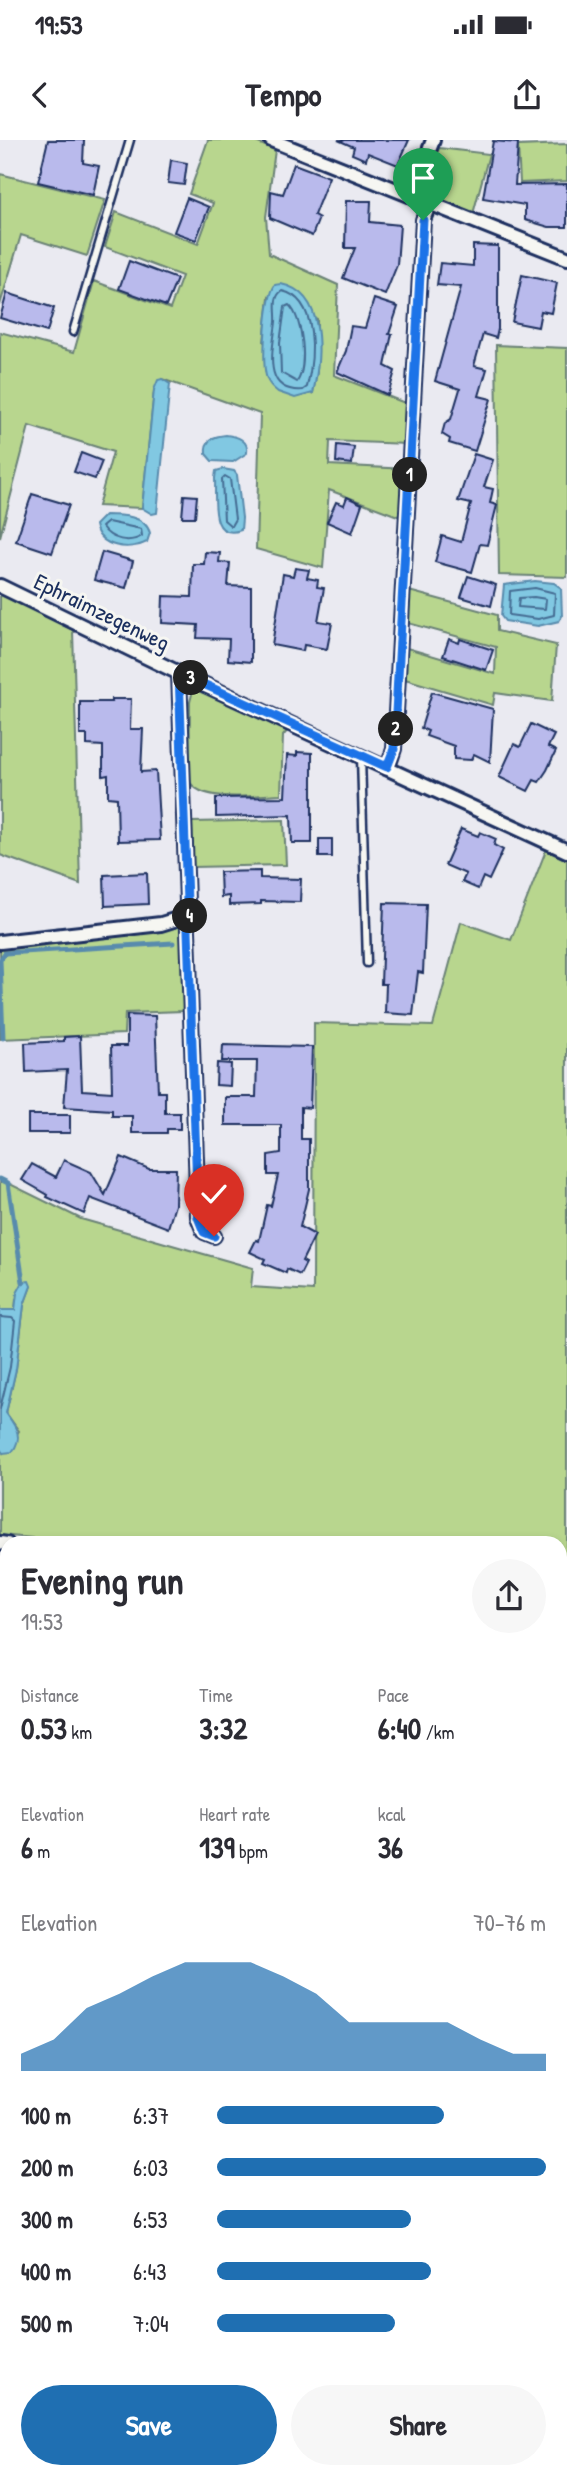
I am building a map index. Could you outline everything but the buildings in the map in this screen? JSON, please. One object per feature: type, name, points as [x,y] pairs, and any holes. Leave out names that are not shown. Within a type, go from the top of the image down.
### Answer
[{"type":"street","points":[[271,140],[567,258]]},
{"type":"street","points":[[412,196],[433,140]]},
{"type":"street","points":[[387,767],[394,749],[423,220],[430,203]]},
{"type":"street","name":"Ephraimzegenweg","points":[[0,586],[179,673],[567,851]]},
{"type":"street","points":[[179,673],[190,915],[192,1103],[198,1217],[204,1232],[214,1236]]},
{"type":"street","points":[[0,942],[162,924],[190,915]]},
{"type":"lane","points":[[73,332],[130,140]]},
{"type":"lane","points":[[361,755],[367,963]]},
{"type":"green space","points":[[208,140],[251,140],[275,150],[266,217],[269,254],[338,285],[334,375],[410,405],[408,444],[330,441],[329,465],[407,469],[403,518],[329,490],[323,568],[256,549],[260,414],[162,379],[154,390],[142,508],[98,506],[113,452],[29,426],[0,537],[0,332],[74,352],[94,281],[170,309],[182,276],[105,247],[116,212],[198,244],[213,203],[189,194]],"holes":[[[269,297],[317,319],[317,372],[313,393],[264,342]]]},
{"type":"green space","points":[[567,144],[567,181],[520,183],[518,146]]},
{"type":"green space","points":[[439,148],[489,154],[473,214],[423,192]]},
{"type":"green space","points":[[0,174],[105,200],[87,256],[21,235],[0,305]]},
{"type":"green space","points":[[496,345],[567,348],[567,577],[499,575]]},
{"type":"green space","points":[[409,591],[497,615],[497,631],[556,645],[552,701],[495,693],[493,705],[405,679],[407,648],[495,674],[496,647],[408,623]]},
{"type":"green space","points":[[0,593],[73,630],[80,884],[0,855]]},
{"type":"green space","points":[[200,689],[288,730],[283,736],[281,794],[230,796],[216,795],[195,788],[189,780],[190,702],[193,690]]},
{"type":"green space","points":[[284,820],[286,865],[193,867],[192,822]]},
{"type":"green space","points":[[546,850],[567,860],[567,1536],[0,1535],[0,1449],[3,1453],[19,1431],[6,1413],[16,1369],[24,1305],[31,1286],[16,1299],[15,1310],[0,1310],[0,1179],[81,1219],[253,1268],[251,1287],[313,1291],[314,1023],[433,1026],[461,922],[511,940]]},
{"type":"green space","points":[[183,925],[184,1011],[125,1013],[124,1034],[0,1039],[0,950],[9,945]]},
{"type":"water","points":[[281,284],[296,290],[307,300],[317,329],[318,362],[313,393],[295,398],[273,388],[265,371],[269,303],[275,285]]},
{"type":"water","points":[[162,379],[170,384],[157,513],[152,514],[142,508],[154,390],[158,380]]},
{"type":"water","points":[[226,435],[244,442],[247,453],[233,462],[212,461],[206,454],[207,445],[214,437]]},
{"type":"water","points":[[216,471],[234,471],[237,475],[241,530],[231,532],[224,529],[216,516]]},
{"type":"water","points":[[105,515],[138,519],[150,533],[147,542],[124,547],[102,539],[95,525]]},
{"type":"water","points":[[535,581],[554,583],[561,588],[562,616],[559,621],[538,626],[505,621],[501,616],[504,585]]},
{"type":"water","points":[[29,1281],[31,1286],[24,1305],[16,1369],[6,1413],[15,1428],[18,1442],[12,1452],[3,1453],[0,1449],[0,1310],[15,1310],[17,1293],[23,1282]]},
{"type":"waterway","points":[[3,1038],[0,960],[5,953],[173,943]]},
{"type":"waterway","points":[[0,1179],[8,1183],[23,1282]]},
{"type":"route","points":[[214,1236],[204,1232],[198,1217],[192,1103],[190,915],[179,673],[387,767],[394,749],[423,220]]}]
